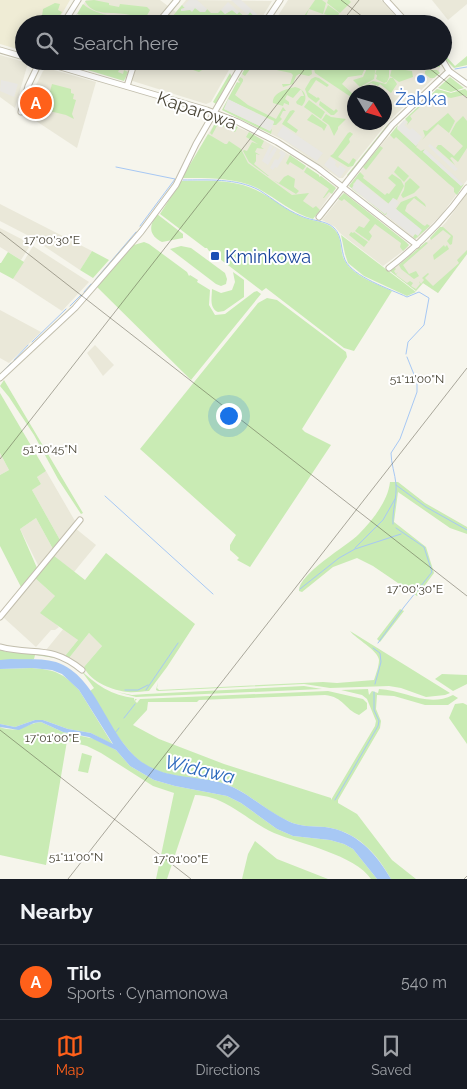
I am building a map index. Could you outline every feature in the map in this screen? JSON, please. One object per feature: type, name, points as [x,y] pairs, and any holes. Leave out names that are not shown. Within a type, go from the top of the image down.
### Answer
[{"type":"street","points":[[69,15],[78,0]]},
{"type":"street","points":[[164,15],[177,0]]},
{"type":"street","points":[[270,15],[280,0]]},
{"type":"street","points":[[386,0],[400,15]]},
{"type":"street","points":[[0,50],[15,54]]},
{"type":"street","points":[[21,112],[28,86],[36,70]]},
{"type":"street","name":"Kaparowa","points":[[71,70],[214,112],[238,122],[276,142],[318,168],[417,245]]},
{"type":"street","points":[[127,86],[132,70]]},
{"type":"street","points":[[0,378],[76,308],[133,243],[176,185],[196,144],[239,70]]},
{"type":"street","points":[[318,217],[392,125],[449,71],[467,84]]},
{"type":"street","points":[[389,268],[441,222],[467,188]]},
{"type":"street","points":[[0,617],[80,520]]},
{"type":"street","points":[[0,647],[9,650],[56,654],[82,670]]},
{"type":"shaded area","points":[[0,0],[70,0],[61,15],[15,15],[15,48],[0,44]]},
{"type":"shaded area","points":[[86,0],[160,0],[176,12],[186,0],[272,1],[263,15],[77,15]]},
{"type":"shaded area","points":[[189,0],[197,0],[207,9],[205,12],[200,12],[195,8],[192,12],[190,10],[181,11]]},
{"type":"shaded area","points":[[231,0],[241,0],[257,14],[253,15],[250,12],[248,15]]},
{"type":"shaded area","points":[[288,0],[381,0],[395,15],[278,15]]},
{"type":"shaded area","points":[[432,0],[467,0],[467,4],[452,17],[452,15],[444,15]]},
{"type":"shaded area","points":[[228,2],[239,12],[237,14],[232,10],[225,14],[221,10]]},
{"type":"shaded area","points":[[0,55],[15,59],[15,70],[26,70],[15,108],[0,97]]},
{"type":"shaded area","points":[[54,70],[96,82],[77,148],[27,115],[36,85],[43,71]]},
{"type":"shaded area","points":[[112,70],[229,70],[211,102],[206,104],[123,78]]},
{"type":"shaded area","points":[[244,70],[439,70],[439,73],[392,118],[392,85],[347,85],[347,130],[381,130],[343,178],[339,178],[283,140],[222,110]]},
{"type":"shaded area","points":[[1,80],[18,84],[14,97],[0,91]]},
{"type":"shaded area","points":[[437,89],[451,93],[465,89],[467,91],[467,180],[442,214],[415,239],[349,186],[386,139]]},
{"type":"shaded area","points":[[228,99],[274,122],[270,131],[224,109]]},
{"type":"shaded area","points":[[218,119],[249,132],[288,154],[336,187],[315,216],[208,134]]},
{"type":"shaded area","points":[[404,120],[407,122],[404,125],[410,130],[412,128],[422,137],[416,146],[397,128]]},
{"type":"shaded area","points":[[283,126],[323,153],[317,161],[277,135]]},
{"type":"shaded area","points":[[430,144],[458,169],[455,171],[428,146]]},
{"type":"shaded area","points":[[270,145],[273,146],[267,159],[274,147],[277,149],[268,165],[262,161]]},
{"type":"shaded area","points":[[425,149],[463,184],[461,186],[423,152]]},
{"type":"shaded area","points":[[281,150],[286,154],[277,168],[275,167],[273,170],[270,168],[275,159],[278,160]]},
{"type":"shaded area","points":[[330,157],[336,162],[335,165],[338,168],[340,165],[346,169],[340,178],[324,165]]},
{"type":"shaded area","points":[[357,179],[388,204],[393,198],[399,202],[395,208],[422,230],[418,236],[415,234],[413,236],[386,215],[387,212],[385,214],[352,188]]},
{"type":"shaded area","points":[[344,193],[406,242],[409,245],[407,248],[383,266],[341,234],[335,227],[322,220]]},
{"type":"shaded area","points":[[467,194],[467,254],[438,293],[423,283],[416,291],[390,271],[429,240],[446,222]]},
{"type":"shaded area","points":[[0,204],[92,251],[80,270],[29,236],[0,221]]},
{"type":"shaded area","points":[[0,228],[31,244],[21,260],[0,247]]},
{"type":"shaded area","points":[[33,246],[89,282],[62,311],[13,279]]},
{"type":"shaded area","points":[[0,310],[41,332],[9,363],[0,358]]},
{"type":"shaded area","points":[[95,345],[114,365],[103,376],[87,353]]},
{"type":"shaded area","points":[[0,453],[9,470],[0,475]]},
{"type":"shaded area","points":[[46,471],[75,521],[60,540],[32,490],[41,484],[37,477]]},
{"type":"shaded area","points":[[36,518],[53,549],[40,565],[38,565],[20,529]]},
{"type":"shaded area","points":[[75,528],[96,545],[74,572],[53,555]]},
{"type":"shaded area","points":[[35,578],[55,596],[47,616],[59,627],[51,630],[36,647],[3,617],[30,584],[33,583]]},
{"type":"shaded area","points":[[64,628],[78,640],[65,656],[46,650]]},
{"type":"shaded area","points":[[89,633],[102,646],[84,667],[69,658]]},
{"type":"green space","points":[[94,0],[119,7],[120,4],[147,7],[150,10],[147,15],[102,12],[92,9],[85,1]]},
{"type":"green space","points":[[315,0],[322,0],[326,3],[323,14],[309,9],[305,15]]},
{"type":"green space","points":[[328,0],[349,0],[351,2],[340,13],[327,3]]},
{"type":"green space","points":[[55,3],[60,4],[58,10],[62,12],[60,15],[42,15],[43,9]]},
{"type":"green space","points":[[83,4],[89,9],[107,15],[77,14]]},
{"type":"green space","points":[[182,5],[185,8],[181,9],[182,11],[195,8],[205,12],[207,9],[211,13],[218,13],[221,10],[225,14],[232,10],[243,15],[174,15]]},
{"type":"green space","points":[[328,5],[339,13],[338,15],[324,14]]},
{"type":"green space","points":[[467,56],[467,65],[454,68],[452,63],[455,66]]},
{"type":"green space","points":[[88,70],[119,70],[118,72],[123,74],[124,70],[128,72],[124,81]]},
{"type":"green space","points":[[244,70],[249,70],[245,76],[242,74]]},
{"type":"green space","points":[[277,70],[312,70],[312,74],[309,76],[299,74],[296,76],[293,84],[283,87],[282,84],[290,84],[293,75]]},
{"type":"green space","points":[[314,70],[364,70],[362,75],[348,77],[342,84],[347,89],[347,94],[315,73]]},
{"type":"green space","points":[[366,70],[375,70],[374,79],[364,85],[358,85],[353,80],[363,77]]},
{"type":"green space","points":[[376,70],[389,70],[389,77],[387,82],[384,83],[376,79],[377,75],[375,74]]},
{"type":"green space","points":[[392,70],[405,70],[412,71],[413,77],[399,82],[390,76]]},
{"type":"green space","points":[[427,70],[437,70],[440,73],[434,78],[430,78],[425,74]]},
{"type":"green space","points":[[230,73],[232,77],[216,104],[213,102]]},
{"type":"green space","points":[[240,77],[243,81],[235,95],[248,105],[276,119],[283,107],[286,111],[283,111],[280,117],[282,119],[276,125],[273,125],[274,121],[229,100],[224,109],[270,131],[272,129],[271,134],[222,110],[237,82],[240,82],[238,80]]},
{"type":"green space","points":[[315,77],[329,85],[327,87],[316,80],[308,92],[320,99],[316,103],[308,97],[305,89],[311,79]]},
{"type":"green space","points":[[450,77],[464,88],[451,92],[438,88]]},
{"type":"green space","points":[[390,78],[393,78],[397,84],[392,92],[392,85],[376,85],[371,83],[366,85],[373,81],[386,84]]},
{"type":"green space","points":[[52,84],[71,89],[71,93],[74,94],[73,99],[76,100],[72,114],[74,119],[45,110]]},
{"type":"green space","points":[[295,87],[301,89],[293,98],[287,95],[285,99],[289,102],[289,105],[284,103],[283,106],[273,103],[277,94]]},
{"type":"green space","points":[[437,89],[451,93],[465,89],[467,97],[464,95],[451,98],[434,94],[410,116],[412,119],[407,125],[408,122],[405,119]]},
{"type":"green space","points":[[301,90],[305,94],[302,106],[296,102],[301,96],[304,96]]},
{"type":"green space","points":[[309,100],[325,112],[321,119],[304,107]]},
{"type":"green space","points":[[320,101],[334,111],[336,109],[338,111],[331,115],[319,105]]},
{"type":"green space","points":[[290,111],[295,111],[287,122],[298,130],[296,133],[282,124]]},
{"type":"green space","points":[[448,113],[455,121],[449,133],[438,124],[422,140],[425,136],[423,130],[427,131]]},
{"type":"green space","points":[[312,114],[327,125],[324,131],[307,120]]},
{"type":"green space","points":[[326,114],[331,117],[346,119],[338,127],[334,136],[329,125],[322,120]]},
{"type":"green space","points":[[463,116],[467,121],[467,148],[458,162],[452,157],[450,158],[455,165],[436,148],[438,145],[441,145],[454,156],[463,146],[450,134],[456,123]]},
{"type":"green space","points":[[218,119],[238,127],[235,132],[218,124],[212,135],[210,133]]},
{"type":"green space","points":[[398,125],[397,129],[416,146],[418,144],[416,147],[421,151],[425,149],[423,152],[461,186],[464,184],[457,195],[454,192],[454,188],[396,137],[394,139],[390,135]]},
{"type":"green space","points":[[383,130],[385,130],[348,176]]},
{"type":"green space","points":[[249,132],[264,141],[261,147],[264,149],[257,148],[255,152],[260,155],[256,154],[254,164],[269,176],[249,162],[243,151],[247,151],[252,142],[258,144],[246,137]]},
{"type":"green space","points":[[350,132],[353,134],[349,139],[350,142],[338,157],[349,164],[353,158],[356,160],[353,166],[348,167],[330,156]]},
{"type":"green space","points":[[208,134],[225,144],[229,141],[241,149],[248,163],[292,195],[309,193],[303,201],[313,208],[316,206],[320,210],[313,219],[285,206],[250,185],[221,179],[182,178]]},
{"type":"green space","points":[[380,146],[383,148],[366,170],[363,167]]},
{"type":"green space","points":[[290,155],[306,166],[303,170],[290,162],[288,165],[286,163]]},
{"type":"green space","points":[[398,166],[409,176],[404,182],[394,172]]},
{"type":"green space","points":[[307,167],[336,188],[332,194],[329,192],[323,198],[329,189],[304,172]]},
{"type":"green space","points":[[360,172],[364,176],[363,178],[385,195],[389,194],[396,185],[388,178],[392,174],[401,180],[404,186],[397,200],[393,198],[389,204],[358,179],[353,184],[352,189],[349,186]]},
{"type":"green space","points":[[288,175],[295,179],[294,187],[299,191],[296,194],[273,180],[279,183]]},
{"type":"green space","points":[[410,178],[420,187],[414,193],[403,198],[401,195],[405,183]]},
{"type":"green space","points":[[181,181],[219,181],[247,186],[296,214],[331,226],[337,232],[343,257],[351,269],[364,278],[392,291],[354,351],[344,348],[266,288],[262,291],[160,214]]},
{"type":"green space","points":[[344,193],[409,245],[403,251],[400,247],[401,243],[375,224],[369,232],[372,236],[369,241],[355,231],[359,226],[364,228],[370,220],[344,199],[342,201],[338,199]]},
{"type":"green space","points":[[416,196],[426,207],[414,198],[407,205],[405,211],[423,225],[427,224],[430,226],[415,239],[413,237],[415,234],[396,209],[401,202]]},
{"type":"green space","points":[[157,214],[183,234],[183,238],[162,242],[157,239],[152,233],[151,226]]},
{"type":"green space","points":[[440,227],[443,227],[453,236],[452,244],[450,245],[447,241],[451,236],[443,230],[431,240],[430,238]]},
{"type":"green space","points":[[351,232],[354,232],[368,242],[364,247],[349,235]]},
{"type":"green space","points":[[341,235],[416,292],[407,296],[364,276],[348,263]]},
{"type":"green space","points":[[144,242],[210,290],[209,305],[215,315],[225,314],[254,292],[257,291],[261,294],[191,380],[97,287],[134,245]]},
{"type":"green space","points":[[426,242],[428,243],[403,265],[409,274],[416,271],[419,276],[414,279],[401,269],[399,265]]},
{"type":"green space","points":[[444,245],[445,247],[447,245],[449,249],[434,260],[433,255]]},
{"type":"green space","points":[[181,246],[191,248],[225,273],[226,284],[221,286],[216,284],[170,249]]},
{"type":"green space","points":[[467,250],[467,254],[438,293],[423,283],[416,291],[390,271],[395,268],[396,274],[398,272],[396,275],[407,283],[410,281],[413,283],[411,286],[416,289],[420,284],[419,281],[421,284],[424,280],[422,278],[428,273],[425,278],[433,286],[459,263],[457,260]]},
{"type":"green space","points":[[92,251],[109,260],[93,278],[80,270]]},
{"type":"green space","points":[[8,252],[24,262],[13,279],[0,272],[0,263]]},
{"type":"green space","points":[[233,272],[244,280],[244,297],[224,311],[218,312],[212,305],[212,289],[221,293],[232,290],[235,282]]},
{"type":"green space","points":[[267,298],[277,300],[346,352],[347,357],[302,429],[331,445],[250,567],[237,560],[239,558],[230,550],[230,545],[236,535],[140,449],[258,303]]},
{"type":"green space","points":[[4,380],[83,513],[81,514],[58,479],[34,435],[0,386]]},
{"type":"green space","points":[[0,393],[46,471],[37,477],[41,484],[32,490],[60,540],[53,549],[36,518],[20,529],[37,568],[21,587],[0,546],[0,475],[9,470],[0,453]]},
{"type":"green space","points":[[390,482],[398,482],[425,503],[467,527],[467,534],[450,528],[398,492],[394,522],[426,547],[434,573],[417,596],[373,566],[357,558],[333,567],[302,592],[299,591],[301,584],[314,569],[359,534],[369,523],[383,503]]},
{"type":"green space","points":[[106,553],[195,624],[149,691],[122,691],[103,685],[91,677],[84,667],[102,646],[89,633],[69,658],[65,656],[78,640],[40,613],[55,596],[35,578],[53,555],[85,580]]},
{"type":"green space","points":[[400,609],[404,611],[380,642],[377,639]]},
{"type":"green space","points":[[350,631],[450,693],[426,697],[401,688],[389,686],[330,688],[304,684],[158,691],[156,690],[158,682],[157,688],[159,690],[374,680],[379,660],[378,656]]},
{"type":"green space","points":[[0,649],[6,652],[41,653],[55,658],[35,655],[32,660],[0,660]]},
{"type":"green space","points":[[32,668],[58,673],[73,684],[79,690],[113,745],[91,733],[68,729],[43,720],[35,720],[15,727],[0,724],[0,669]]},
{"type":"green space","points":[[80,669],[91,680],[104,688],[119,695],[134,698],[134,701],[137,699],[135,701],[137,703],[140,699],[328,691],[363,699],[367,703],[367,709],[359,715],[336,698],[325,695],[199,700],[197,702],[148,702],[147,710],[133,725],[159,739],[224,764],[331,798],[331,800],[375,726],[376,721],[367,699],[362,695],[341,690],[368,689],[369,695],[372,691],[378,693],[379,689],[389,690],[434,700],[453,695],[458,698],[448,705],[425,705],[394,696],[377,695],[376,709],[381,721],[380,728],[338,800],[338,803],[357,814],[392,860],[416,879],[391,879],[372,852],[356,838],[346,833],[336,829],[293,823],[228,785],[170,775],[144,764],[128,750],[114,731],[90,691],[94,688]]},
{"type":"green space","points":[[442,674],[467,675],[467,684],[453,691],[435,679]]},
{"type":"green space","points":[[304,686],[322,689],[136,697],[117,692],[132,695]]},
{"type":"green space","points":[[463,703],[467,705],[467,744],[449,718],[455,704]]},
{"type":"green space","points":[[41,722],[63,732],[95,739],[116,750],[130,766],[154,780],[227,796],[241,803],[277,829],[293,836],[330,840],[344,844],[353,849],[377,879],[371,879],[353,863],[327,851],[264,828],[227,804],[206,796],[195,795],[167,879],[156,879],[174,793],[153,786],[87,746],[67,741],[46,865],[0,855],[0,727],[17,729]]},
{"type":"green space","points":[[82,753],[92,756],[88,773],[78,771]]},
{"type":"green space","points":[[255,841],[277,859],[328,879],[242,879],[248,854]]},
{"type":"water","points":[[0,660],[51,661],[71,669],[83,680],[93,694],[121,740],[132,753],[153,769],[219,782],[228,785],[293,823],[336,829],[346,833],[356,838],[372,852],[391,879],[377,879],[353,849],[344,844],[330,840],[293,836],[277,829],[241,803],[227,796],[154,780],[130,766],[116,750],[89,737],[63,732],[41,722],[19,730],[0,727],[0,724],[15,727],[35,720],[43,720],[68,729],[91,733],[113,744],[79,690],[62,674],[52,670],[32,668],[0,669]]},
{"type":"waterway","points":[[455,69],[467,67]]},
{"type":"waterway","points":[[116,167],[175,179],[140,226]]},
{"type":"waterway","points":[[183,180],[241,183],[259,190],[295,214],[331,225],[339,235],[345,260],[356,272],[407,297],[419,292],[429,298],[424,325],[408,342],[406,354]]},
{"type":"waterway","points":[[95,280],[136,232]]},
{"type":"waterway","points":[[84,292],[91,284]]},
{"type":"waterway","points":[[70,306],[81,295]]},
{"type":"waterway","points":[[32,342],[66,309]]},
{"type":"waterway","points":[[14,360],[28,345]]},
{"type":"waterway","points":[[393,524],[396,484],[391,453],[400,439],[417,392],[417,382],[407,357]]},
{"type":"waterway","points":[[0,374],[11,363]]},
{"type":"waterway","points":[[396,485],[426,507],[467,530]]},
{"type":"waterway","points":[[105,496],[213,594]]},
{"type":"waterway","points":[[355,548],[383,520],[395,499]]},
{"type":"waterway","points":[[378,643],[432,572],[424,547],[396,528]]},
{"type":"waterway","points":[[300,589],[339,558],[355,549],[401,534]]},
{"type":"waterway","points":[[146,690],[178,643]]},
{"type":"waterway","points":[[373,648],[380,653],[381,662],[375,684]]},
{"type":"waterway","points":[[125,690],[138,690],[148,685]]},
{"type":"waterway","points":[[335,800],[378,726],[379,721],[374,710],[374,692]]},
{"type":"waterway","points":[[124,718],[135,704]]},
{"type":"waterway","points":[[115,733],[119,728]]},
{"type":"place","name":"Żabka","points":[[421,79]]},
{"type":"place","name":"Tilo","points":[[36,103]]},
{"type":"place","name":"Kminkowa","points":[[215,256]]},
{"type":"water label","name":"Widawa","points":[[200,769]]}]
